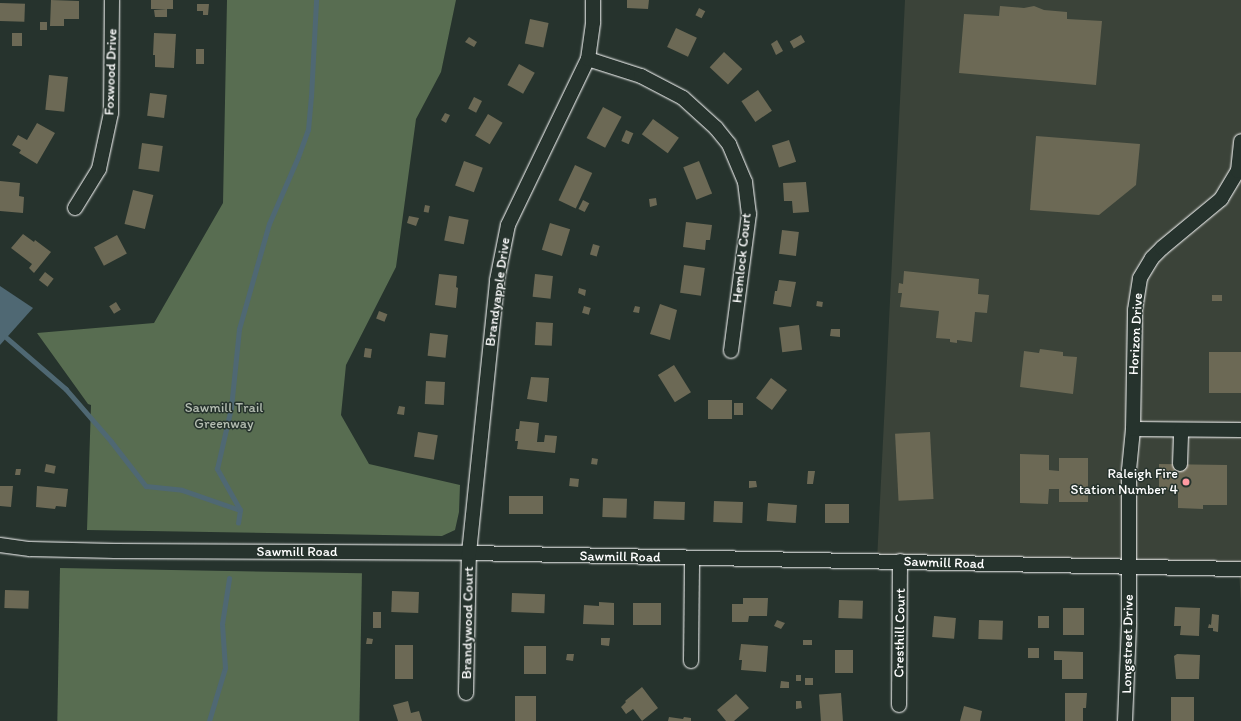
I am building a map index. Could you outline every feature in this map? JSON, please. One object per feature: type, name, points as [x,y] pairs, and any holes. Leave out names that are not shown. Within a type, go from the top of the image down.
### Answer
[{"type":"street","name":"Foxwood Drive","points":[[75,208],[99,169],[111,113],[112,0]]},
{"type":"street","name":"Brandyapple Drive","points":[[469,553],[497,280],[508,225],[588,59],[593,22],[593,0]]},
{"type":"street","name":"Hemlock Court","points":[[588,59],[641,76],[682,98],[716,128],[729,144],[745,182],[749,214],[731,351]]},
{"type":"street","name":"Horizon Drive","points":[[1129,568],[1129,484],[1133,429],[1135,310],[1140,278],[1152,258],[1162,248],[1221,199],[1238,170],[1241,141]]},
{"type":"street","points":[[1133,429],[1241,430]]},
{"type":"street","points":[[1180,464],[1181,430]]},
{"type":"street","name":"Sawmill Road","points":[[0,546],[30,549],[115,551],[469,553],[1129,568],[1241,569]]},
{"type":"street","name":"Brandywood Court","points":[[466,693],[469,553]]},
{"type":"street","points":[[691,661],[692,558]]},
{"type":"street","name":"Cresthill Court","points":[[899,705],[900,562]]},
{"type":"street","name":"Longstreet Drive","points":[[1125,721],[1129,568]]},
{"type":"shaded area","points":[[905,0],[1241,0],[1241,606],[1239,569],[877,561]]},
{"type":"green space","name":"Sawmill Trail Greenway","points":[[227,0],[456,0],[441,72],[416,119],[396,267],[346,365],[341,415],[369,464],[460,485],[459,512],[455,530],[442,536],[87,530],[91,405],[88,404],[37,333],[154,323],[223,203]]},
{"type":"green space","points":[[60,568],[362,573],[359,721],[57,721]]},
{"type":"water","points":[[0,286],[33,308],[0,345]]},
{"type":"building","points":[[51,0],[79,1],[79,19],[64,19],[64,26],[50,26]]},
{"type":"building","points":[[151,0],[173,0],[173,9],[151,9]]},
{"type":"building","points":[[627,0],[649,0],[648,9],[627,8]]},
{"type":"building","points":[[0,3],[25,4],[24,22],[0,21]]},
{"type":"building","points":[[197,4],[209,4],[208,15],[203,15],[203,11],[197,11]]},
{"type":"building","points":[[1000,6],[1024,8],[1034,6],[1044,10],[1067,12],[1067,19],[1102,21],[1096,85],[959,73],[964,14],[999,16]]},
{"type":"building","points":[[699,8],[705,11],[702,18],[695,15]]},
{"type":"building","points":[[167,9],[167,17],[155,17],[154,10]]},
{"type":"building","points":[[530,19],[549,23],[543,47],[525,43]]},
{"type":"building","points":[[40,22],[47,22],[47,30],[40,30]]},
{"type":"building","points":[[676,28],[697,38],[688,57],[667,47]]},
{"type":"building","points":[[12,33],[22,33],[22,46],[12,46]]},
{"type":"building","points":[[154,33],[176,34],[174,68],[155,67],[155,55],[153,55]]},
{"type":"building","points":[[801,35],[805,42],[794,48],[790,42]]},
{"type":"building","points":[[469,37],[477,42],[474,47],[465,42]]},
{"type":"building","points":[[777,40],[783,51],[776,55],[771,44]]},
{"type":"building","points":[[196,49],[204,49],[204,64],[196,64]]},
{"type":"building","points":[[724,52],[742,69],[728,84],[710,67]]},
{"type":"building","points":[[519,64],[535,73],[523,94],[507,85]]},
{"type":"building","points":[[49,75],[68,77],[64,112],[45,110]]},
{"type":"building","points":[[758,90],[772,111],[755,122],[741,101]]},
{"type":"building","points":[[150,93],[167,95],[164,118],[147,116]]},
{"type":"building","points":[[474,97],[482,101],[476,113],[468,109]]},
{"type":"building","points":[[603,107],[622,117],[605,148],[587,138]]},
{"type":"building","points":[[445,113],[450,115],[446,123],[441,120]]},
{"type":"building","points":[[488,114],[503,123],[490,144],[475,135]]},
{"type":"building","points":[[653,119],[679,138],[668,153],[642,134]]},
{"type":"building","points":[[37,123],[55,133],[37,164],[19,153],[21,150],[12,145],[18,135],[27,140]]},
{"type":"building","points":[[626,130],[633,133],[629,144],[621,141]]},
{"type":"building","points":[[1036,136],[1140,144],[1136,185],[1099,215],[1030,210]]},
{"type":"building","points":[[789,140],[796,162],[779,167],[772,146]]},
{"type":"building","points":[[142,143],[163,146],[159,172],[138,169]]},
{"type":"building","points":[[464,161],[483,168],[474,192],[455,185]]},
{"type":"building","points":[[699,161],[712,193],[696,200],[683,167]]},
{"type":"building","points":[[575,165],[592,173],[576,208],[559,200]]},
{"type":"building","points":[[0,181],[20,183],[19,196],[24,197],[23,213],[0,211]]},
{"type":"building","points":[[806,182],[809,212],[793,213],[792,201],[784,201],[783,183]]},
{"type":"building","points":[[133,190],[153,195],[145,229],[125,224]]},
{"type":"building","points":[[656,198],[657,205],[650,207],[649,199]]},
{"type":"building","points":[[583,200],[589,203],[585,212],[578,209]]},
{"type":"building","points":[[425,205],[430,206],[429,213],[424,212]]},
{"type":"building","points":[[409,216],[419,218],[416,226],[407,223]]},
{"type":"building","points":[[449,216],[469,220],[464,244],[444,241]]},
{"type":"building","points":[[686,222],[712,225],[710,240],[706,240],[705,250],[683,247]]},
{"type":"building","points":[[550,223],[570,229],[562,256],[542,250]]},
{"type":"building","points":[[782,230],[799,232],[796,256],[779,254]]},
{"type":"building","points":[[23,234],[34,242],[35,240],[51,252],[34,273],[29,268],[32,264],[11,248]]},
{"type":"building","points":[[117,235],[127,254],[104,266],[94,247]]},
{"type":"building","points":[[593,244],[600,246],[597,257],[590,255]]},
{"type":"building","points":[[684,265],[705,268],[701,296],[680,293]]},
{"type":"building","points":[[904,271],[979,279],[978,294],[989,295],[987,313],[975,312],[972,342],[957,340],[957,343],[950,342],[950,339],[936,338],[939,311],[900,307],[902,293],[898,293],[899,283],[903,284]]},
{"type":"building","points":[[45,272],[54,279],[48,287],[39,280]]},
{"type":"building","points":[[439,274],[457,276],[456,287],[458,288],[456,308],[435,305]]},
{"type":"building","points":[[535,274],[553,276],[550,299],[533,297]]},
{"type":"building","points":[[779,280],[796,282],[791,307],[773,304],[775,291],[777,291]]},
{"type":"building","points":[[579,288],[586,290],[585,296],[578,293]]},
{"type":"building","points":[[1212,295],[1222,295],[1222,301],[1212,301]]},
{"type":"building","points":[[817,301],[823,302],[822,307],[816,306]]},
{"type":"building","points":[[116,302],[121,310],[114,314],[109,306]]},
{"type":"building","points":[[660,304],[677,310],[670,340],[650,334]]},
{"type":"building","points":[[584,306],[591,308],[589,315],[582,313]]},
{"type":"building","points":[[635,306],[640,307],[639,313],[633,312]]},
{"type":"building","points":[[379,311],[387,314],[385,322],[376,318]]},
{"type":"building","points":[[536,322],[553,323],[552,346],[535,345]]},
{"type":"building","points":[[799,325],[802,350],[782,352],[779,327]]},
{"type":"building","points":[[831,329],[840,329],[840,337],[830,336]]},
{"type":"building","points":[[430,333],[448,335],[445,358],[428,356]]},
{"type":"building","points":[[365,348],[372,349],[371,358],[364,357]]},
{"type":"building","points":[[1040,349],[1063,352],[1063,356],[1077,357],[1073,394],[1020,387],[1024,351],[1039,353]]},
{"type":"building","points":[[1209,352],[1241,352],[1241,393],[1209,393]]},
{"type":"building","points":[[674,365],[691,392],[675,402],[658,375]]},
{"type":"building","points":[[531,377],[549,378],[547,402],[527,399]]},
{"type":"building","points":[[771,378],[787,390],[772,410],[756,398]]},
{"type":"building","points":[[426,381],[445,382],[444,405],[425,404]]},
{"type":"building","points":[[708,400],[732,400],[732,419],[708,419]]},
{"type":"building","points":[[734,403],[743,403],[743,415],[734,415]]},
{"type":"building","points":[[399,406],[405,407],[404,415],[397,414]]},
{"type":"building","points":[[520,421],[539,423],[537,442],[544,442],[545,435],[557,436],[555,453],[517,449],[518,441],[515,441],[516,429],[519,429]]},
{"type":"building","points":[[418,432],[438,435],[434,460],[414,457]]},
{"type":"building","points":[[930,432],[934,499],[899,501],[895,434]]},
{"type":"building","points":[[1020,454],[1049,455],[1049,470],[1059,471],[1059,458],[1088,458],[1088,502],[1059,502],[1059,489],[1049,489],[1048,504],[1020,503]]},
{"type":"building","points":[[592,458],[598,459],[597,465],[591,464]]},
{"type":"building","points":[[46,464],[56,466],[54,474],[44,472]]},
{"type":"building","points":[[1159,464],[1227,465],[1227,505],[1203,505],[1203,509],[1178,508],[1178,490],[1159,490]]},
{"type":"building","points":[[16,469],[21,469],[20,475],[15,475]]},
{"type":"building","points":[[808,471],[815,471],[813,484],[807,484]]},
{"type":"building","points":[[570,478],[579,479],[578,487],[569,486]]},
{"type":"building","points":[[749,481],[756,481],[757,487],[749,488]]},
{"type":"building","points":[[0,486],[13,486],[11,507],[0,506]]},
{"type":"building","points":[[37,486],[68,489],[66,507],[56,506],[55,509],[36,507]]},
{"type":"building","points":[[509,496],[543,496],[543,514],[509,514]]},
{"type":"building","points":[[603,498],[627,499],[626,518],[602,517]]},
{"type":"building","points":[[654,501],[685,502],[684,520],[653,519]]},
{"type":"building","points":[[714,501],[743,502],[742,523],[713,522]]},
{"type":"building","points":[[768,503],[797,505],[796,523],[767,521]]},
{"type":"building","points":[[825,504],[849,504],[849,523],[825,523]]},
{"type":"building","points":[[5,590],[29,591],[28,609],[4,608]]},
{"type":"building","points":[[392,591],[419,592],[418,613],[391,612]]},
{"type":"building","points":[[512,593],[545,594],[544,613],[511,612]]},
{"type":"building","points":[[743,598],[768,598],[767,616],[749,616],[748,622],[732,622],[732,604],[743,604]]},
{"type":"building","points":[[839,600],[863,601],[862,619],[838,618]]},
{"type":"building","points":[[599,602],[614,603],[614,625],[583,624],[584,605],[599,606]]},
{"type":"building","points":[[633,603],[661,603],[661,625],[633,625]]},
{"type":"building","points":[[1175,607],[1200,608],[1199,636],[1180,635],[1181,626],[1174,626]]},
{"type":"building","points":[[1063,608],[1084,608],[1084,635],[1063,635]]},
{"type":"building","points":[[373,612],[381,612],[381,628],[373,628]]},
{"type":"building","points":[[1212,614],[1219,615],[1218,632],[1213,631],[1213,628],[1208,628],[1209,624],[1211,625]]},
{"type":"building","points":[[934,616],[956,618],[954,639],[932,637]]},
{"type":"building","points":[[1038,616],[1049,616],[1049,628],[1038,628]]},
{"type":"building","points":[[777,620],[785,623],[781,629],[774,626]]},
{"type":"building","points":[[979,620],[1003,621],[1002,640],[978,639]]},
{"type":"building","points":[[367,638],[373,639],[372,644],[366,644]]},
{"type":"building","points":[[601,638],[610,638],[609,646],[601,645]]},
{"type":"building","points":[[803,640],[812,640],[812,645],[803,645]]},
{"type":"building","points":[[741,644],[768,646],[766,672],[741,670],[742,660],[739,660]]},
{"type":"building","points":[[395,645],[413,645],[413,679],[395,679]]},
{"type":"building","points":[[524,646],[546,646],[546,674],[524,674]]},
{"type":"building","points":[[1028,648],[1039,648],[1039,658],[1028,658]]},
{"type":"building","points":[[835,650],[853,650],[853,673],[835,673]]},
{"type":"building","points":[[1054,651],[1083,652],[1083,679],[1062,679],[1062,660],[1054,660]]},
{"type":"building","points":[[567,654],[574,654],[573,661],[566,660]]},
{"type":"building","points":[[1177,654],[1200,655],[1199,679],[1176,679],[1174,656]]},
{"type":"building","points":[[796,675],[801,675],[801,681],[796,681]]},
{"type":"building","points":[[805,678],[813,678],[813,685],[805,685]]},
{"type":"building","points":[[781,681],[789,682],[789,688],[780,688]]},
{"type":"building","points":[[642,687],[658,708],[642,721],[633,709],[626,714],[621,707],[626,702],[625,701]]},
{"type":"building","points":[[841,693],[843,721],[821,721],[819,695]]},
{"type":"building","points":[[1065,693],[1087,693],[1086,708],[1083,708],[1083,721],[1065,721]]},
{"type":"building","points":[[736,694],[749,708],[734,721],[726,721],[717,710]]},
{"type":"building","points":[[515,696],[536,696],[536,721],[515,721]]},
{"type":"building","points":[[1171,697],[1194,697],[1194,721],[1171,721]]},
{"type":"building","points":[[408,701],[411,713],[419,711],[422,721],[398,721],[393,705]]},
{"type":"building","points":[[796,701],[801,701],[802,708],[796,709]]},
{"type":"building","points":[[964,706],[982,711],[980,721],[960,721]]},
{"type":"building","points":[[669,717],[683,719],[684,717],[691,718],[691,721],[668,721]]},
{"type":"waterway","points":[[238,523],[240,510],[217,469],[231,408],[239,329],[269,224],[308,130],[316,0]]},
{"type":"waterway","points":[[7,338],[66,389],[111,441],[146,486],[182,490],[240,510]]},
{"type":"waterway","points":[[209,721],[225,668],[222,624],[229,579]]},
{"type":"place","name":"Raleigh Fire Station Number 4","points":[[1186,482]]}]
